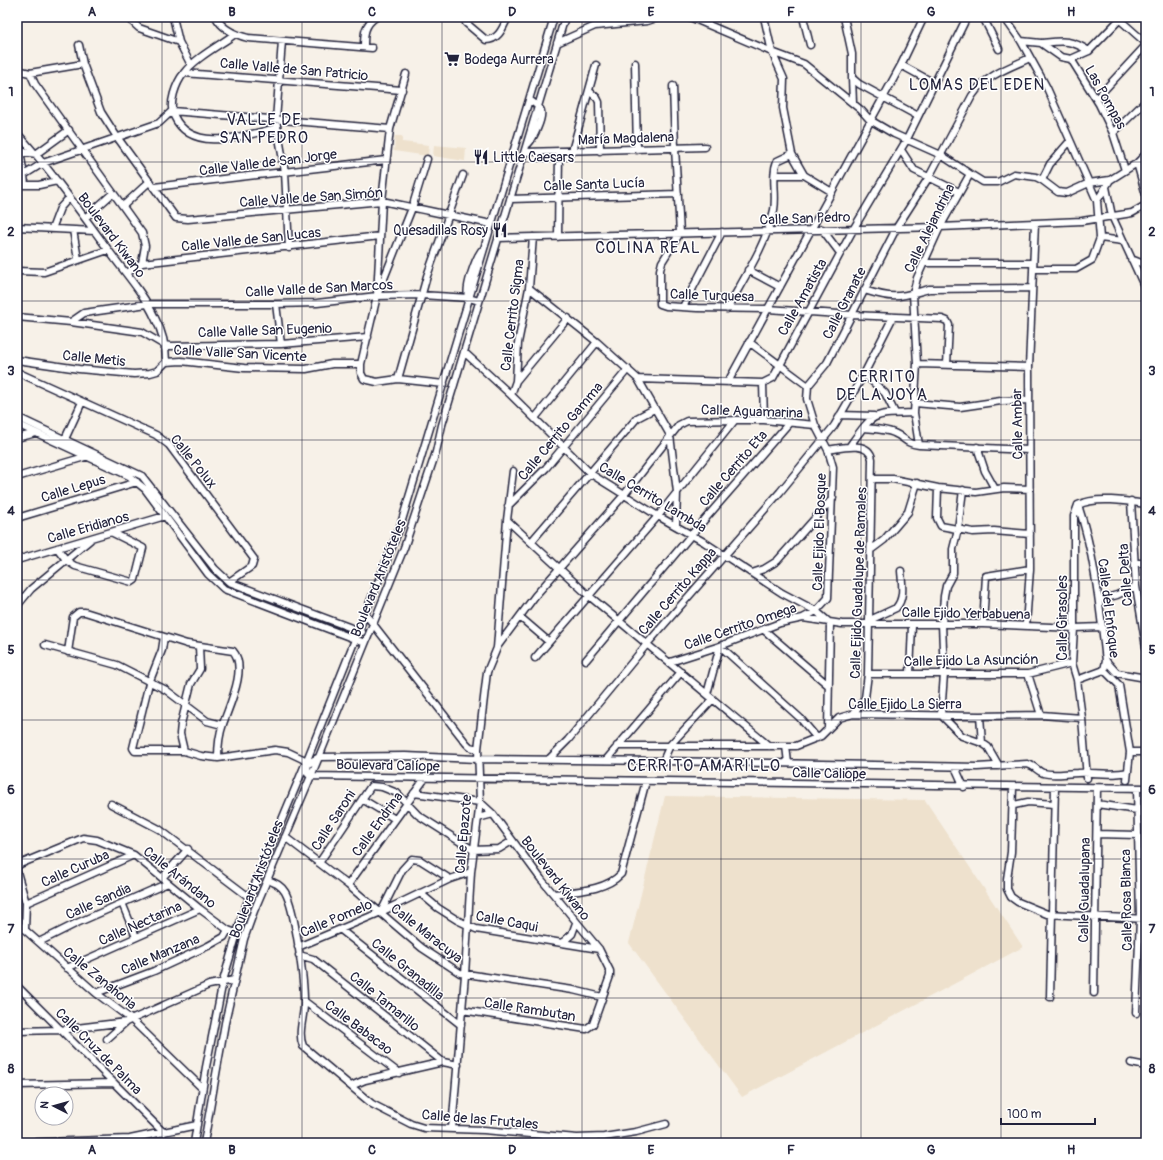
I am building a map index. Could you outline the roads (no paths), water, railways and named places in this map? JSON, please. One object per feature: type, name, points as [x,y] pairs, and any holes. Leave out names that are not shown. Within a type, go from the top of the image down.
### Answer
[{"type":"street","points":[[128,17],[139,28],[179,42]]},
{"type":"street","points":[[173,17],[179,42],[192,65]]},
{"type":"street","points":[[216,17],[225,27],[235,34],[248,38],[372,48]]},
{"type":"street","points":[[364,47],[365,29],[368,23],[376,17]]},
{"type":"street","points":[[464,17],[466,23],[486,40],[494,39],[498,36],[508,17]]},
{"type":"street","name":"Boulevard Aristóteles","points":[[194,1143],[202,1088],[223,981],[236,933],[249,898],[308,760],[366,615],[410,497],[554,17]]},
{"type":"street","name":"Boulevard Aristóteles","points":[[204,1143],[234,980],[247,932],[366,643],[404,548],[423,494],[479,301],[565,17]]},
{"type":"street","points":[[557,43],[595,26],[643,21],[660,17]]},
{"type":"street","points":[[690,17],[804,64],[853,103],[870,120],[941,155],[970,174],[988,183],[998,182],[1014,174],[1036,177],[1058,192],[1067,193],[1089,183],[1110,180],[1137,163],[1146,154]]},
{"type":"street","points":[[706,24],[710,17]]},
{"type":"street","points":[[764,17],[772,52],[784,79],[783,108],[792,154],[804,175],[832,192]]},
{"type":"street","points":[[803,17],[810,45]]},
{"type":"street","points":[[844,17],[852,60],[853,103]]},
{"type":"street","points":[[728,382],[870,120],[902,66],[924,17]]},
{"type":"street","name":"Calle Amatista","points":[[763,383],[773,378],[854,228],[901,150],[967,17]]},
{"type":"street","points":[[982,17],[999,49]]},
{"type":"street","points":[[924,263],[1033,266],[1068,270],[1081,267],[1092,260],[1100,238],[1097,218],[1097,201],[1046,88],[1021,41],[1004,17]]},
{"type":"street","points":[[1041,43],[1062,57],[1072,59],[1089,51],[1121,18],[1146,44],[1096,99]]},
{"type":"street","points":[[235,34],[192,65],[184,73],[175,90],[172,111],[178,123],[188,132],[212,139],[229,139],[277,128]]},
{"type":"street","points":[[1021,41],[1041,43],[1067,40],[1076,43],[1089,51]]},
{"type":"street","points":[[282,41],[276,120],[285,172],[288,248]]},
{"type":"street","points":[[79,45],[83,64],[102,112],[117,137],[154,187]]},
{"type":"street","name":"Calle Granate","points":[[808,386],[827,363],[897,227],[929,177],[977,88],[994,74],[1030,58]]},
{"type":"street","name":"Las Pompas","points":[[1072,59],[1096,99],[1113,133],[1125,170]]},
{"type":"street","points":[[635,63],[637,150]]},
{"type":"street","points":[[18,68],[30,73],[83,64]]},
{"type":"street","points":[[572,151],[596,65]]},
{"type":"street","points":[[902,66],[934,83]]},
{"type":"street","points":[[30,73],[35,84],[144,237],[145,246],[142,264]]},
{"type":"street","name":"Calle Valle de San Patricio","points":[[184,73],[402,90]]},
{"type":"street","points":[[377,296],[382,201],[390,129],[406,74]]},
{"type":"street","points":[[852,78],[859,84],[885,96],[918,116]]},
{"type":"street","points":[[673,86],[680,234]]},
{"type":"street","points":[[589,91],[595,95],[599,102],[600,152]]},
{"type":"street","points":[[530,100],[539,107]]},
{"type":"street","points":[[1113,133],[1146,101]]},
{"type":"street","points":[[24,176],[43,163],[82,148],[159,123],[172,111],[390,129]]},
{"type":"street","points":[[25,185],[18,152],[36,154],[68,130]]},
{"type":"street","name":"Boulevard Kiwano","points":[[17,133],[36,154],[127,273],[147,304],[160,330],[166,353],[166,362]]},
{"type":"street","points":[[1042,180],[1050,164],[1070,141]]},
{"type":"street","name":"María Magdalena","points":[[526,149],[559,152],[600,152],[705,147]]},
{"type":"street","points":[[901,150],[914,170],[959,192]]},
{"type":"street","points":[[558,237],[559,152]]},
{"type":"street","points":[[727,309],[768,231],[776,199],[775,175],[777,161],[792,154]]},
{"type":"street","points":[[427,159],[412,208],[377,296],[361,364],[361,373],[364,379],[377,382],[398,379],[444,384]]},
{"type":"street","name":"Calle Valle de San Jorge","points":[[154,187],[386,160]]},
{"type":"street","points":[[1137,163],[1146,195]]},
{"type":"street","name":"Calle Alejandrina","points":[[913,294],[915,284],[940,227],[970,174]]},
{"type":"street","points":[[398,379],[421,295],[463,175]]},
{"type":"street","points":[[775,175],[804,175]]},
{"type":"street","points":[[1097,201],[1110,180]]},
{"type":"street","points":[[17,185],[38,185],[56,181]]},
{"type":"street","points":[[123,206],[149,182]]},
{"type":"street","name":"Calle Valle de San Simón","points":[[154,187],[173,215],[179,219],[382,201],[492,224]]},
{"type":"street","points":[[1106,187],[1112,216],[1146,290]]},
{"type":"street","points":[[85,218],[113,193]]},
{"type":"street","name":"Calle Santa Lucía","points":[[510,199],[678,194]]},
{"type":"street","points":[[52,229],[60,208],[69,198]]},
{"type":"street","name":"Calle San Pedro","points":[[498,238],[940,227],[1082,221],[1132,213],[1146,205]]},
{"type":"street","name":"Calle Ambar","points":[[1026,625],[1030,569],[1029,367],[1035,223]]},
{"type":"street","points":[[17,227],[94,231]]},
{"type":"street","points":[[822,229],[840,253]]},
{"type":"street","points":[[73,230],[78,259]]},
{"type":"street","points":[[683,307],[722,232]]},
{"type":"street","name":"Calle Turquesa","points":[[680,234],[662,262],[659,290],[660,304],[683,307],[768,309],[942,319],[948,323],[947,365]]},
{"type":"street","name":"Calle Valle de San Lucas","points":[[127,273],[142,264],[380,236]]},
{"type":"street","name":"Calle Cerrito Sigma","points":[[511,395],[516,381],[518,342],[529,288],[533,237]]},
{"type":"street","points":[[1100,238],[1123,241]]},
{"type":"street","points":[[17,271],[44,272],[78,259],[108,250]]},
{"type":"street","points":[[1131,259],[1146,265]]},
{"type":"street","points":[[748,270],[780,287]]},
{"type":"street","points":[[529,288],[597,342],[638,379],[670,435],[677,492],[676,526]]},
{"type":"street","points":[[864,290],[890,298],[913,294],[929,289],[1032,288]]},
{"type":"street","points":[[913,294],[917,364],[914,413],[919,445]]},
{"type":"street","name":"Calle Valle de San Marcos","points":[[71,322],[84,313],[147,304],[317,303],[377,296],[421,295],[469,298],[479,301]]},
{"type":"street","points":[[276,304],[280,344]]},
{"type":"street","points":[[17,317],[71,322],[142,332],[164,345]]},
{"type":"street","points":[[823,439],[840,415],[864,374],[893,317]]},
{"type":"street","points":[[516,381],[568,318]]},
{"type":"street","name":"Calle Valle San Eugenio","points":[[164,345],[280,344],[368,337]]},
{"type":"street","points":[[534,418],[597,342]]},
{"type":"street","points":[[749,342],[780,363],[808,386]]},
{"type":"street","name":"Calle Cerrito Lambda","points":[[464,352],[511,395],[591,474],[658,516],[692,534],[782,593],[816,611],[830,623]]},
{"type":"street","name":"Calle Metis","points":[[17,360],[78,369],[134,374],[156,371],[166,362]]},
{"type":"street","name":"Calle Valle San Vicente","points":[[166,362],[181,361],[244,368],[306,369],[332,364],[361,364]]},
{"type":"street","points":[[25,375],[31,362]]},
{"type":"street","points":[[917,364],[1029,367]]},
{"type":"street","name":"Calle Cerrito Gamma","points":[[508,506],[546,468],[562,446],[628,369]]},
{"type":"street","name":"Calle Polux","points":[[17,372],[156,436],[169,445],[254,559],[252,566],[229,582]]},
{"type":"street","points":[[864,374],[885,394],[895,413]]},
{"type":"street","points":[[638,379],[763,383],[764,420]]},
{"type":"street","name":"Calle Ejido El Bosque","points":[[808,386],[807,399],[815,425],[828,450],[833,467],[830,586],[828,598],[816,611]]},
{"type":"street","points":[[915,403],[960,407],[1001,401],[1029,400]]},
{"type":"street","points":[[65,439],[82,402]]},
{"type":"street","points":[[531,542],[591,474],[637,418],[654,409]]},
{"type":"street","points":[[840,415],[874,416],[895,413],[914,413]]},
{"type":"street","points":[[828,450],[849,447],[874,416]]},
{"type":"street","points":[[17,417],[142,476],[215,570],[229,582],[369,635]]},
{"type":"street","name":"Calle Aguamarina","points":[[670,435],[687,420],[764,420],[815,425]]},
{"type":"street","points":[[535,658],[548,641],[658,516],[735,420]]},
{"type":"street","name":"Calle Cerrito Eta","points":[[586,660],[692,534],[789,423]]},
{"type":"street","points":[[17,424],[129,476],[137,482],[145,489],[208,574],[219,586],[231,593],[366,643]]},
{"type":"street","points":[[863,428],[894,433],[906,442],[919,445],[1029,450]]},
{"type":"street","points":[[17,438],[36,433]]},
{"type":"street","points":[[497,648],[558,569],[624,495],[670,435]]},
{"type":"street","name":"Calle Cerrito Kappa","points":[[549,759],[568,740],[647,644],[725,555],[823,439]]},
{"type":"street","name":"Calle Ejido Guadalupe de Ramales","points":[[849,447],[864,448],[868,450],[872,459],[873,479],[870,622],[866,698],[853,714]]},
{"type":"street","points":[[977,447],[985,471],[995,489]]},
{"type":"street","points":[[17,477],[96,453]]},
{"type":"street","name":"Calle Epazote","points":[[452,1129],[465,975],[471,872],[480,802],[478,750],[487,672],[497,648],[506,520],[513,471]]},
{"type":"street","points":[[873,479],[893,479],[938,488],[976,492],[995,489],[1030,489]]},
{"type":"street","name":"Calle Lepus","points":[[17,518],[137,482]]},
{"type":"street","points":[[872,549],[884,540],[908,512],[917,483]]},
{"type":"street","points":[[938,488],[938,522],[945,527],[973,532],[994,531],[1030,534]]},
{"type":"street","points":[[963,490],[958,529],[953,549],[953,573],[944,590],[942,624],[944,674],[941,715],[962,736],[982,743],[992,752],[999,766]]},
{"type":"street","points":[[752,573],[764,569],[777,561],[833,498]]},
{"type":"street","points":[[1078,505],[1089,501],[1131,501],[1146,504]]},
{"type":"street","name":"Calle Delta","points":[[1131,501],[1136,563],[1136,586],[1146,647]]},
{"type":"street","name":"Calle del Enfoque","points":[[1078,505],[1086,531],[1098,600],[1106,661],[1104,670],[1119,685],[1130,752],[1127,780]]},
{"type":"street","name":"Calle Girasoles","points":[[1078,505],[1074,516],[1074,628],[1072,663],[1077,680],[1087,776]]},
{"type":"street","name":"Calle Eridianos","points":[[17,560],[113,533],[165,516]]},
{"type":"street","points":[[506,520],[558,569],[618,621],[670,662],[769,746]]},
{"type":"street","points":[[57,548],[67,561],[82,569],[129,582],[135,580],[143,548],[113,533]]},
{"type":"street","points":[[17,606],[31,589],[67,561],[91,539]]},
{"type":"street","points":[[1136,563],[1146,563]]},
{"type":"street","points":[[983,624],[986,576],[1030,569]]},
{"type":"street","points":[[208,574],[215,570]]},
{"type":"street","points":[[870,622],[896,608],[898,605],[902,595],[901,571]]},
{"type":"street","points":[[1098,600],[1118,595],[1136,586]]},
{"type":"street","name":"Calle Cerrito Omega","points":[[670,662],[803,618],[816,611]]},
{"type":"street","points":[[68,652],[71,622],[73,617],[79,612],[85,612],[198,646],[225,648],[233,651],[236,654],[238,672],[237,684],[222,725],[218,758]]},
{"type":"street","points":[[366,615],[466,743],[470,747],[478,750]]},
{"type":"street","points":[[520,617],[548,641]]},
{"type":"street","name":"Calle Ejido Yerbabuena","points":[[803,618],[830,623],[870,622],[912,625],[983,624],[1074,628],[1102,627]]},
{"type":"street","points":[[828,729],[830,623]]},
{"type":"street","points":[[910,674],[912,625]]},
{"type":"street","points":[[764,630],[828,685]]},
{"type":"street","points":[[164,637],[162,650],[149,683],[137,727],[133,748],[135,752],[184,751],[201,756],[218,758],[274,750],[288,752],[308,760],[308,774],[311,776]]},
{"type":"street","points":[[45,645],[117,665],[149,683],[166,690],[207,721],[222,725]]},
{"type":"street","points":[[184,751],[180,734],[191,684],[200,668],[198,646]]},
{"type":"street","points":[[707,694],[720,646],[800,718],[817,738]]},
{"type":"street","points":[[1106,661],[1117,673],[1146,678]]},
{"type":"street","name":"Calle Ejido La Asunción","points":[[868,674],[1028,674],[1072,663]]},
{"type":"street","points":[[1077,680],[1104,670]]},
{"type":"street","points":[[606,760],[681,672]]},
{"type":"street","points":[[1028,674],[1041,715]]},
{"type":"street","points":[[663,761],[670,745],[713,700]]},
{"type":"street","name":"Calle Ejido La Sierra","points":[[617,746],[796,746],[817,738],[839,718],[853,714],[980,716],[1041,715],[1082,718]]},
{"type":"street","points":[[980,716],[982,743]]},
{"type":"street","points":[[786,746],[788,763]]},
{"type":"street","points":[[1130,752],[1146,752]]},
{"type":"street","name":"Boulevard Calíope","points":[[308,760],[319,758],[405,756],[478,759]]},
{"type":"street","name":"Calle Caliope","points":[[478,759],[955,767],[1027,764],[1033,765],[1041,773],[1050,774],[1087,776],[1128,772]]},
{"type":"street","points":[[955,767],[964,787]]},
{"type":"street","name":"Boulevard Calíope","points":[[311,776],[478,778]]},
{"type":"street","points":[[297,808],[301,807],[313,780],[323,776]]},
{"type":"street","name":"Calle Saroni","points":[[320,863],[369,788],[374,777]]},
{"type":"street","name":"Calle Endrina","points":[[348,885],[426,777]]},
{"type":"street","name":"Calle Caliope","points":[[478,778],[964,787],[1146,788]]},
{"type":"street","points":[[554,894],[605,885],[615,880],[621,874],[646,781]]},
{"type":"street","points":[[369,788],[382,787],[397,793],[406,804],[422,817],[473,850],[499,849],[512,842]]},
{"type":"street","points":[[1013,787],[1014,806],[1011,858],[1007,879],[1007,889],[1011,897],[1042,913],[1053,915],[1143,919]]},
{"type":"street","points":[[1050,997],[1055,787]]},
{"type":"street","name":"Calle Guadalupana","points":[[1094,994],[1097,788]]},
{"type":"street","name":"Calle Rosa Blanca","points":[[1136,1013],[1143,919],[1137,835],[1137,788]]},
{"type":"street","points":[[414,793],[480,802]]},
{"type":"street","points":[[362,799],[395,819]]},
{"type":"street","name":"Boulevard Kiwano","points":[[480,802],[493,814],[512,842],[576,923],[599,949],[610,971],[609,981],[602,997]]},
{"type":"street","points":[[1014,806],[1028,802],[1054,804]]},
{"type":"street","points":[[111,804],[144,819],[188,849],[249,898]]},
{"type":"street","points":[[1097,804],[1137,810]]},
{"type":"street","points":[[478,818],[493,814]]},
{"type":"street","points":[[1097,834],[1137,835]]},
{"type":"street","name":"Calle Maracuya","points":[[285,837],[348,885],[422,948],[452,970],[465,975],[573,990],[602,997]]},
{"type":"street","name":"Calle Arándano","points":[[18,865],[83,838],[97,840],[134,855],[200,909],[228,930],[236,933]]},
{"type":"street","points":[[162,878],[188,849]]},
{"type":"street","name":"Calle Curuba","points":[[26,902],[134,855]]},
{"type":"street","points":[[381,912],[402,870],[412,859],[420,860],[450,878]]},
{"type":"street","points":[[17,872],[26,902],[25,930]]},
{"type":"street","name":"Calle Pomelo","points":[[298,947],[381,912],[450,878],[471,872]]},
{"type":"street","name":"Calle de las Frutales","points":[[268,880],[279,884],[285,892],[291,910],[298,947],[304,1001],[300,1037],[302,1046],[372,1104],[412,1124],[424,1128],[452,1129],[559,1140],[604,1137],[636,1132],[666,1124]]},
{"type":"street","name":"Calle Sandia","points":[[39,942],[168,883]]},
{"type":"street","name":"Calle Caqui","points":[[420,893],[438,908],[468,926],[483,930],[599,949]]},
{"type":"street","points":[[122,903],[136,937]]},
{"type":"street","name":"Calle Nectarina","points":[[67,968],[200,909]]},
{"type":"street","points":[[562,943],[572,934],[576,923]]},
{"type":"street","name":"Calle Zanahoria","points":[[17,924],[129,1021],[202,1088]]},
{"type":"street","name":"Calle Manzana","points":[[96,993],[154,971],[208,946],[224,937],[228,930]]},
{"type":"street","name":"Calle Granadilla","points":[[341,930],[461,1025]]},
{"type":"street","name":"Calle Tamarillo","points":[[299,955],[313,959],[443,1062],[458,1065]]},
{"type":"street","points":[[107,1039],[129,1021],[209,985],[234,980]]},
{"type":"street","name":"Calle Cruz de Palma","points":[[17,986],[164,1133]]},
{"type":"street","name":"Calle Rambutan","points":[[462,1010],[586,1029],[594,1024],[602,997]]},
{"type":"street","name":"Calle Babacao","points":[[304,1001],[399,1073]]},
{"type":"street","points":[[17,1031],[60,1030],[129,1021]]},
{"type":"street","points":[[351,1086],[365,1080],[443,1062]]},
{"type":"street","points":[[1131,1063],[1146,1066]]},
{"type":"street","points":[[17,1085],[114,1083]]},
{"type":"street","points":[[17,1143],[107,1141],[164,1133],[197,1125]]},
{"type":"place","name":"Bodega Aurrera","points":[[452,59]]},
{"type":"place","name":"Little Caesars","points":[[481,157]]},
{"type":"place","name":"Quesadillas Rosy","points":[[500,230]]},
{"type":"district","name":"LOMAS DEL EDEN","points":[[977,84]]},
{"type":"district","name":"VALLE DE SAN PEDRO","points":[[264,128]]},
{"type":"district","name":"COLINA REAL","points":[[648,247]]},
{"type":"district","name":"CERRITO DE LA JOYA","points":[[882,385]]},
{"type":"district","name":"CERRITO AMARILLO","points":[[704,765]]}]
